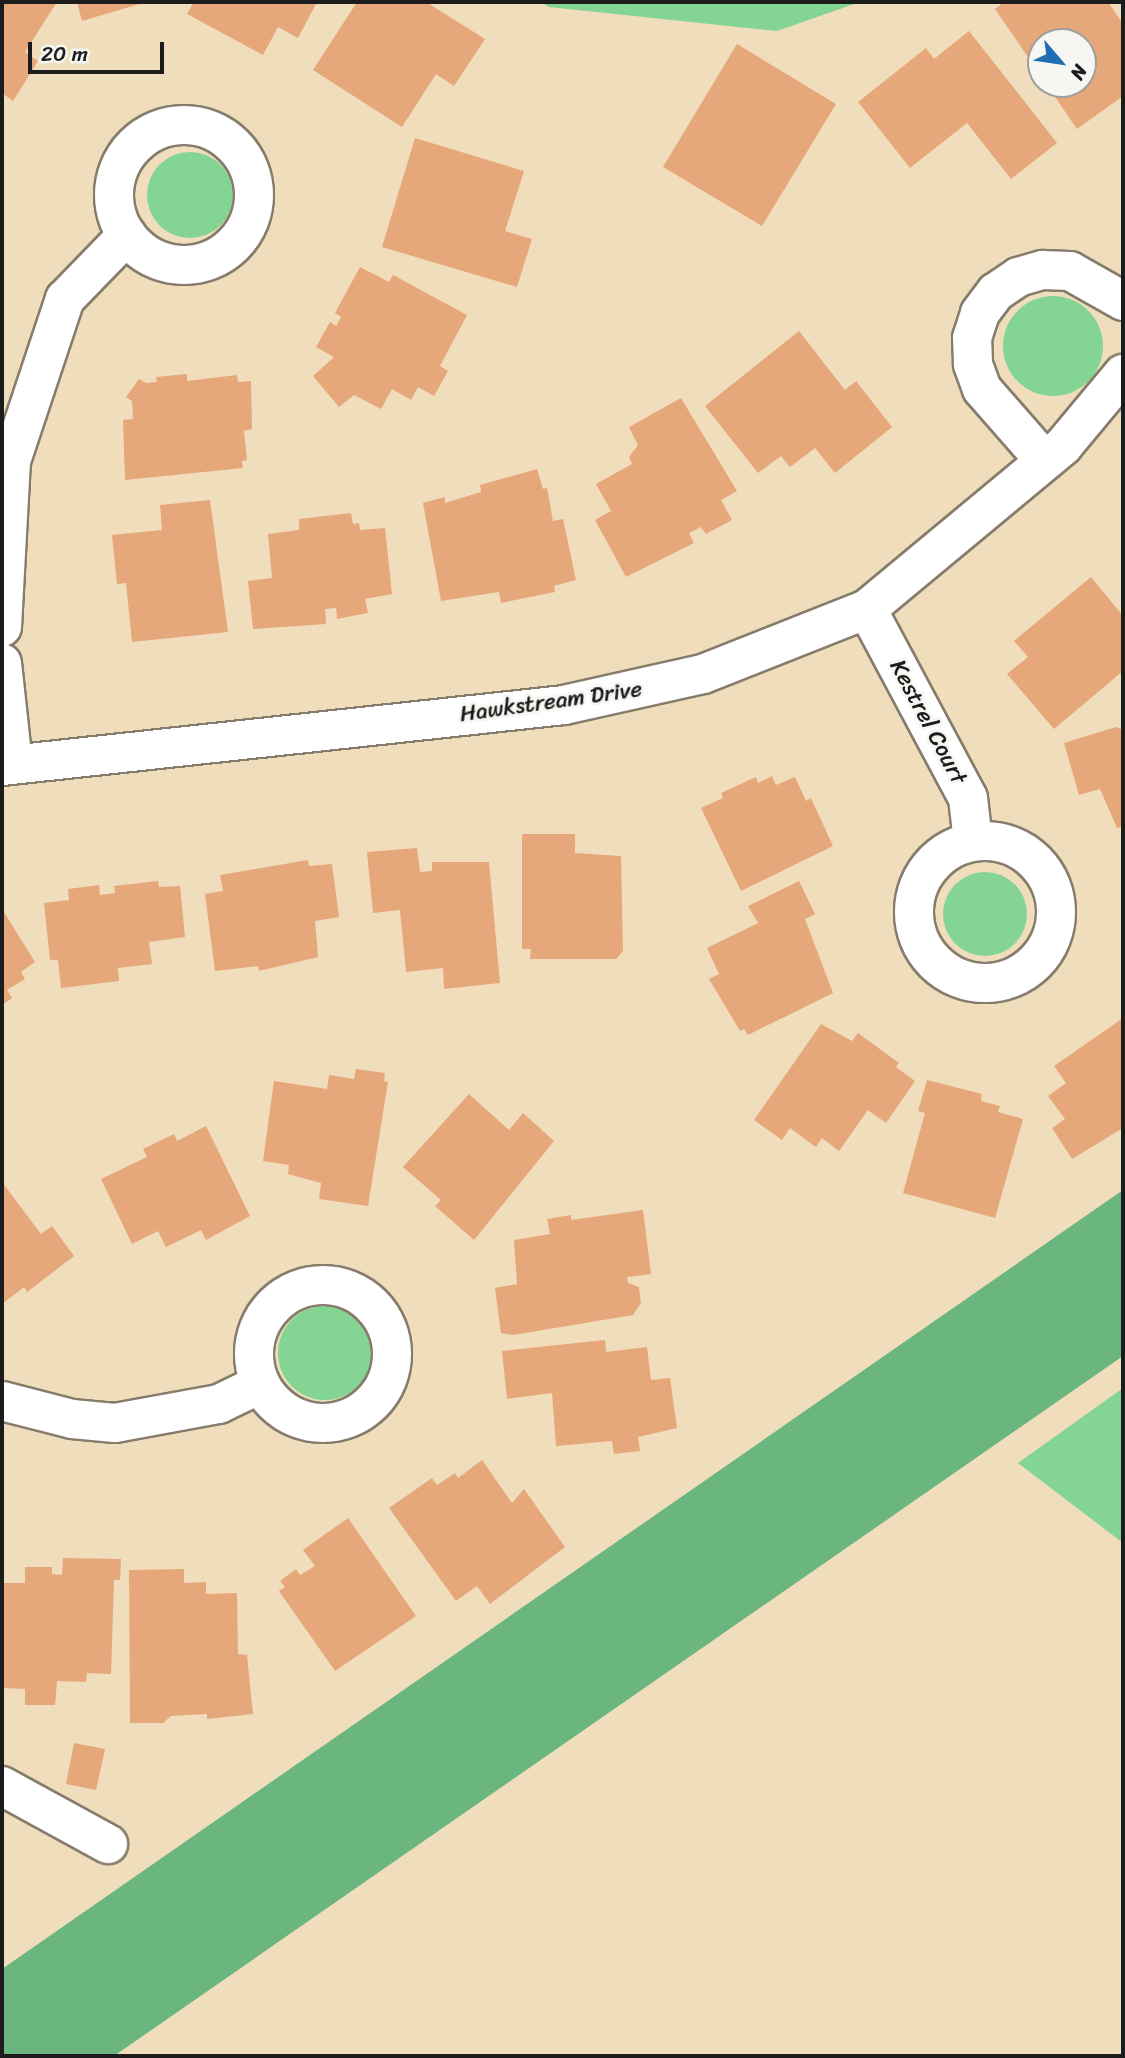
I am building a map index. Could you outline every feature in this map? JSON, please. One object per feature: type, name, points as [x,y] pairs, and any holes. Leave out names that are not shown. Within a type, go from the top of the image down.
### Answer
[{"type":"street","points":[[2,627],[11,461],[65,299],[127,235]]},
{"type":"street","points":[[1045,461],[982,389],[973,364],[972,338],[980,313],[996,292],[1018,277],[1043,270],[1070,271],[1123,301]]},
{"type":"street","name":"Hawkstream Drive","points":[[8,765],[564,705],[625,694],[703,674],[867,609],[1045,461],[1123,374]]},
{"type":"street","name":"Kestrel Court","points":[[867,609],[968,798],[973,841]]},
{"type":"street","points":[[2,663],[8,765]]},
{"type":"street","points":[[2,1401],[72,1419],[115,1423],[219,1404],[260,1384]]},
{"type":"street","points":[[2,1786],[108,1844]]},
{"type":"green space","points":[[540,2],[860,2],[777,31],[549,7]]},
{"type":"green space","points":[[190,152],[207,155],[221,164],[230,178],[233,195],[230,212],[221,226],[207,235],[190,238],[173,235],[159,226],[150,212],[147,195],[150,178],[159,164],[173,155]]},
{"type":"green space","points":[[1043,296],[1063,296],[1089,310],[1100,327],[1103,346],[1100,365],[1089,382],[1063,396],[1043,396],[1025,388],[1011,374],[1003,356],[1003,336],[1011,318],[1025,304]]},
{"type":"green space","points":[[977,872],[993,872],[1009,879],[1020,890],[1027,906],[1024,930],[1015,944],[993,956],[977,956],[961,949],[950,938],[943,922],[943,906],[950,890],[961,879]]},
{"type":"green space","points":[[1123,1190],[1123,1356],[114,2056],[2,2056],[2,1969]]},
{"type":"green space","points":[[325,1306],[343,1309],[358,1320],[369,1335],[372,1353],[369,1371],[358,1386],[343,1397],[325,1400],[307,1397],[292,1386],[281,1371],[278,1353],[281,1335],[292,1320],[307,1309]]},
{"type":"green space","points":[[1123,1388],[1123,1543],[1018,1463]]},
{"type":"building","points":[[2,2],[57,2],[25,52],[38,61],[13,101],[2,93]]},
{"type":"building","points":[[77,2],[146,2],[82,21]]},
{"type":"building","points":[[194,2],[317,2],[298,38],[278,27],[263,55],[187,14]]},
{"type":"building","points":[[357,2],[426,2],[485,39],[454,86],[436,74],[402,127],[313,70]]},
{"type":"building","points":[[1004,2],[1108,2],[1123,24],[1123,96],[1077,129],[1056,98],[1097,98],[1097,28],[1027,28],[1027,56],[995,9]]},
{"type":"building","points":[[969,31],[1057,143],[1011,179],[967,123],[910,168],[858,102],[926,48],[934,59]]},
{"type":"building","points":[[737,44],[836,104],[762,226],[663,167]]},
{"type":"building","points":[[415,138],[524,171],[505,231],[532,239],[517,287],[382,247]]},
{"type":"building","points":[[360,267],[389,282],[393,275],[467,315],[440,366],[448,371],[434,396],[418,387],[411,400],[392,389],[381,409],[354,395],[339,407],[313,376],[334,357],[316,347],[330,322],[336,326],[341,317],[335,313]]},
{"type":"building","points":[[799,331],[845,390],[856,381],[892,427],[835,473],[815,448],[790,467],[781,456],[758,473],[705,406]]},
{"type":"building","points":[[187,374],[187,381],[237,375],[238,382],[251,381],[252,429],[244,431],[247,460],[242,461],[243,468],[125,480],[123,420],[133,419],[132,401],[126,397],[139,379],[146,383],[157,382],[156,377]]},
{"type":"building","points":[[681,398],[737,491],[721,500],[732,520],[706,534],[701,527],[689,533],[694,543],[626,577],[595,520],[611,511],[596,484],[632,464],[629,457],[638,445],[629,427]]},
{"type":"building","points":[[537,469],[543,489],[547,488],[553,521],[563,519],[576,580],[554,586],[555,592],[501,603],[499,592],[441,601],[423,503],[445,497],[445,503],[481,492],[480,485]]},
{"type":"building","points":[[210,500],[228,632],[132,642],[126,583],[117,584],[112,535],[162,530],[160,505]]},
{"type":"building","points":[[351,513],[353,524],[359,523],[360,530],[385,528],[392,594],[365,599],[368,613],[337,619],[336,608],[325,609],[326,624],[253,629],[248,581],[272,578],[268,534],[299,530],[299,519]]},
{"type":"building","points":[[1091,577],[1123,616],[1123,671],[1054,729],[1007,674],[1028,657],[1014,641]]},
{"type":"building","points":[[1116,727],[1123,730],[1123,826],[1117,828],[1100,789],[1079,795],[1064,743]]},
{"type":"building","points":[[772,776],[776,785],[795,777],[806,801],[811,798],[833,846],[741,891],[701,808],[723,798],[721,793],[756,777],[758,783]]},
{"type":"building","points":[[522,834],[575,834],[575,853],[621,856],[623,951],[616,959],[530,959],[531,949],[522,949]]},
{"type":"building","points":[[417,848],[420,872],[432,871],[432,862],[489,862],[500,983],[444,989],[443,968],[406,972],[400,910],[373,913],[367,852]]},
{"type":"building","points":[[308,860],[309,866],[332,864],[339,917],[315,921],[318,957],[259,971],[258,966],[215,971],[205,894],[223,891],[220,875]]},
{"type":"building","points":[[158,881],[159,887],[180,886],[185,937],[149,942],[152,964],[118,968],[119,981],[61,988],[58,960],[50,960],[44,903],[69,900],[68,889],[99,885],[100,895],[115,893],[114,886]]},
{"type":"building","points":[[799,881],[815,914],[805,919],[833,993],[748,1035],[744,1029],[740,1031],[709,979],[719,974],[707,948],[758,923],[748,906]]},
{"type":"building","points":[[2,909],[35,962],[21,972],[25,979],[7,990],[12,998],[2,1005]]},
{"type":"building","points":[[1123,1018],[1123,1128],[1072,1159],[1052,1128],[1065,1119],[1048,1096],[1066,1083],[1054,1066]]},
{"type":"building","points":[[821,1024],[852,1041],[858,1033],[899,1063],[896,1067],[915,1081],[886,1123],[868,1110],[839,1151],[822,1138],[816,1147],[790,1128],[782,1140],[754,1120]]},
{"type":"building","points":[[356,1069],[385,1073],[384,1081],[388,1082],[368,1206],[319,1199],[321,1183],[288,1174],[289,1165],[263,1161],[274,1081],[327,1089],[329,1075],[354,1079]]},
{"type":"building","points":[[927,1080],[982,1094],[981,1101],[1000,1106],[998,1112],[1023,1119],[995,1218],[903,1193],[925,1113],[918,1111]]},
{"type":"building","points":[[469,1094],[509,1130],[523,1113],[554,1141],[474,1240],[435,1206],[441,1200],[403,1167]]},
{"type":"building","points":[[206,1126],[250,1216],[206,1240],[201,1230],[166,1247],[158,1231],[132,1244],[101,1179],[147,1157],[143,1149],[174,1134],[177,1141]]},
{"type":"building","points":[[2,1182],[41,1234],[52,1226],[74,1256],[27,1292],[24,1287],[2,1304]]},
{"type":"building","points":[[643,1210],[651,1274],[627,1277],[628,1283],[639,1287],[641,1303],[633,1315],[513,1335],[501,1333],[495,1288],[517,1284],[514,1240],[550,1234],[547,1219],[571,1215],[571,1220]]},
{"type":"building","points":[[605,1340],[606,1352],[647,1347],[651,1380],[670,1378],[677,1428],[638,1437],[640,1451],[614,1454],[612,1441],[556,1446],[552,1393],[507,1399],[502,1351]]},
{"type":"building","points":[[482,1460],[512,1503],[524,1489],[565,1547],[490,1604],[477,1586],[456,1601],[389,1508],[432,1478],[437,1485],[455,1473],[458,1478]]},
{"type":"building","points":[[348,1518],[416,1616],[335,1671],[279,1591],[285,1587],[280,1581],[296,1569],[300,1575],[315,1566],[303,1550]]},
{"type":"building","points":[[63,1558],[121,1559],[120,1580],[114,1580],[111,1674],[87,1673],[86,1682],[57,1681],[55,1705],[25,1705],[25,1689],[2,1688],[3,1583],[25,1583],[25,1567],[52,1567],[52,1574],[62,1575]]},
{"type":"building","points":[[184,1569],[184,1583],[206,1582],[206,1594],[237,1593],[238,1654],[247,1655],[253,1714],[207,1719],[207,1714],[171,1716],[163,1723],[130,1723],[129,1570]]},
{"type":"building","points":[[74,1743],[105,1749],[96,1790],[66,1784]]}]
